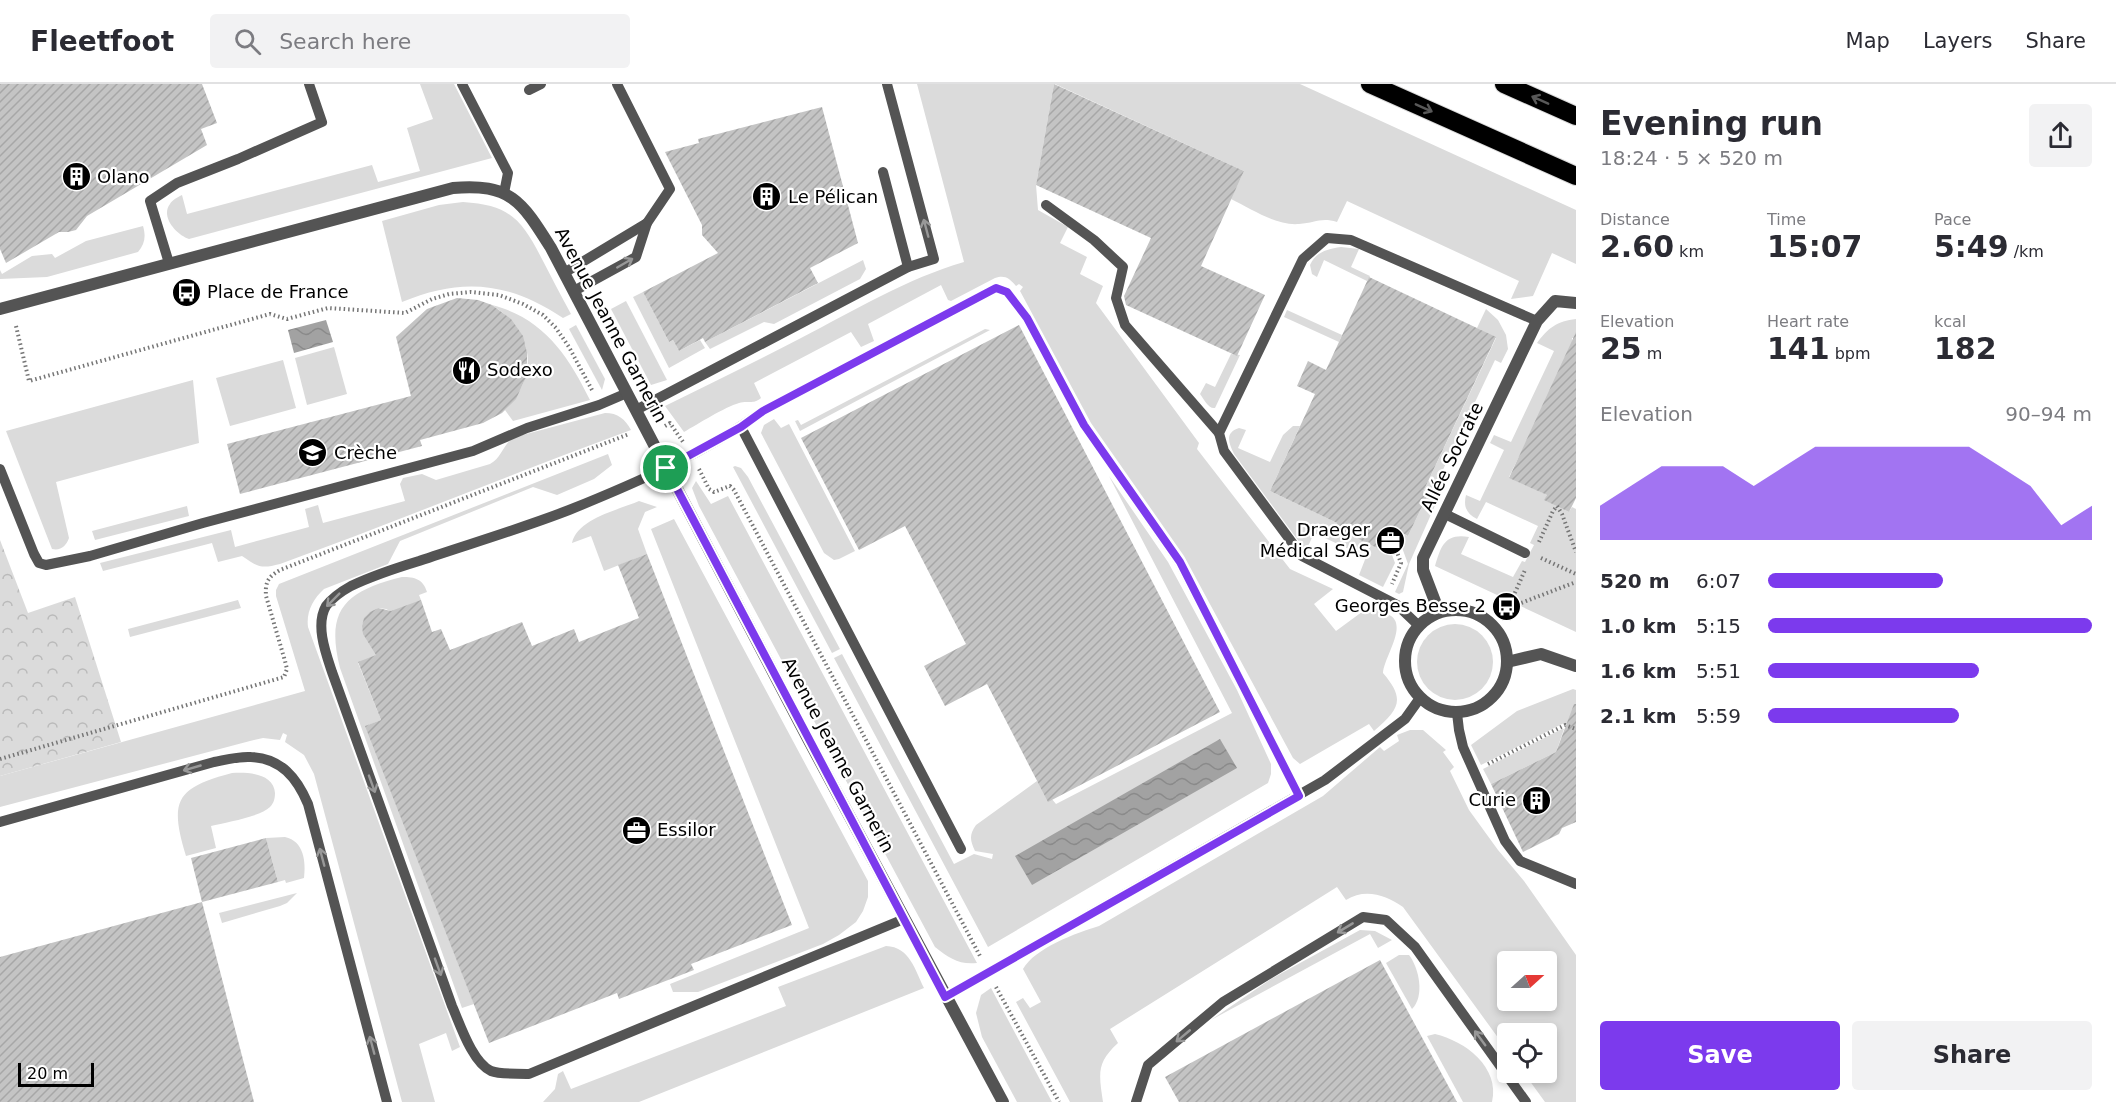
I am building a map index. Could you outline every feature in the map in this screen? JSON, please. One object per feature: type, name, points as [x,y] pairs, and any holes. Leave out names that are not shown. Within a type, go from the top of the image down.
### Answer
[{"type":"highway","points":[[1370,84],[1576,176]]},
{"type":"highway","points":[[1504,84],[1576,116]]},
{"type":"street","name":"Avenue Jeanne Garnerin","points":[[0,309],[453,188],[486,187],[504,193],[519,202],[531,216],[574,291],[945,997],[1003,1102]]},
{"type":"street","points":[[1537,321],[1555,301],[1576,303]]},
{"type":"street","name":"Allée Socrate","points":[[1439,612],[1423,570],[1423,558],[1537,321]]},
{"type":"street","points":[[1453,609],[1467,610],[1480,615],[1500,634],[1506,648],[1505,677],[1486,702],[1472,710],[1457,713],[1443,711],[1420,698],[1410,685],[1405,670],[1404,654],[1409,639],[1427,617],[1439,612],[1453,609]]},
{"type":"street","points":[[1507,662],[1541,654],[1576,666]]},
{"type":"lane","points":[[169,263],[150,201],[177,183],[322,122],[309,84]]},
{"type":"lane","points":[[462,84],[507,173],[504,193]]},
{"type":"lane","points":[[529,90],[542,84]]},
{"type":"lane","points":[[574,291],[636,257],[646,223],[670,189],[617,84]]},
{"type":"lane","points":[[636,410],[908,267],[934,259],[888,84]]},
{"type":"lane","points":[[883,171],[908,267]]},
{"type":"lane","points":[[1046,206],[1094,240],[1123,267],[1116,298],[1125,325],[1219,433],[1224,451],[1302,556],[1386,598],[1397,605],[1418,626]]},
{"type":"lane","points":[[564,273],[646,223]]},
{"type":"lane","points":[[1219,433],[1303,259],[1327,238],[1351,240],[1537,321]]},
{"type":"lane","points":[[904,919],[529,1074],[492,1071],[481,1063],[468,1043],[452,1006],[324,648],[322,625],[325,608],[335,596],[350,586],[568,510],[666,468],[741,427],[763,411],[996,288],[1007,292],[1027,318],[1084,425],[1180,562],[1299,796]]},
{"type":"lane","points":[[0,469],[34,554],[39,563],[46,565],[90,556],[203,523],[473,451],[527,428],[599,405],[627,393]]},
{"type":"lane","points":[[741,427],[961,849]]},
{"type":"lane","points":[[1444,514],[1526,553]]},
{"type":"lane","points":[[945,997],[1299,796],[1332,775],[1405,719],[1420,698]]},
{"type":"lane","points":[[1457,713],[1458,730],[1463,747],[1505,841],[1520,861],[1576,884]]},
{"type":"lane","points":[[0,822],[213,762],[249,756],[267,759],[283,767],[299,784],[308,804],[387,1102]]},
{"type":"lane","points":[[1136,1102],[1148,1065],[1223,1002],[1363,917],[1386,920],[1414,947],[1526,1102]]},
{"type":"path","points":[[16,326],[29,381],[270,314],[287,319],[328,308],[405,313],[432,299],[449,294],[471,292],[499,295],[543,315],[556,328],[582,370],[599,405]]},
{"type":"path","points":[[663,427],[670,423],[678,432]]},
{"type":"path","points":[[703,475],[709,489],[714,492],[730,486],[734,490],[1059,1102]]},
{"type":"path","points":[[1557,507],[1562,514],[1576,552]]},
{"type":"path","points":[[1386,598],[1401,563],[1390,533]]},
{"type":"path","points":[[1526,553],[1576,574]]},
{"type":"path","points":[[1521,578],[1513,597],[1512,606],[1576,582]]},
{"type":"path","points":[[1474,771],[1565,725],[1576,729]]},
{"type":"green space","points":[[420,84],[454,84],[492,158],[189,239],[175,230],[168,220],[167,209],[172,201],[182,195],[187,214],[372,165],[378,182],[420,171],[407,128],[433,119]]},
{"type":"green space","points":[[917,84],[1054,84],[1036,185],[1038,210],[1068,227],[1060,243],[1087,257],[1080,274],[1103,286],[1096,303],[1199,443],[1197,449],[1290,569],[1333,589],[1314,604],[1336,631],[1370,606],[1391,616],[1395,621],[1396,635],[1383,673],[1395,690],[1396,704],[1394,710],[1374,731],[1369,724],[1300,764],[1293,758],[1184,556],[1091,423],[1020,291],[1023,287],[1019,284],[1016,286],[1007,278],[995,278],[951,301],[948,300],[941,285],[868,324],[874,341],[861,347],[851,332],[754,383],[761,398],[758,400],[733,405],[684,432],[665,406],[901,286],[964,262]]},
{"type":"green space","points":[[1055,84],[1300,84],[1576,210],[1576,264],[1552,253],[1533,296],[1511,299],[1519,281],[1347,201],[1337,222],[1322,220],[1290,224],[1273,220],[1231,199],[1244,171]]},
{"type":"green space","points":[[463,202],[504,211],[521,225],[536,247],[571,314],[563,318],[524,297],[485,287],[445,289],[402,302],[382,221],[439,205]]},
{"type":"green space","points":[[143,226],[144,240],[138,252],[47,277],[0,279],[0,270],[2,274],[32,256],[52,254],[55,258],[86,241]]},
{"type":"green space","points":[[1341,247],[1359,249],[1351,267],[1370,276],[1367,281],[1324,260],[1317,277],[1312,274],[1310,265],[1315,257],[1327,250]]},
{"type":"green space","points":[[863,260],[866,269],[860,279],[774,324],[764,322],[710,349],[705,342]]},
{"type":"green space","points":[[643,292],[669,342],[673,340],[679,351],[700,340],[705,348],[669,368],[633,297]]},
{"type":"green space","points":[[626,301],[667,380],[651,385],[611,309]]},
{"type":"green space","points":[[492,305],[526,319],[540,329],[573,368],[590,400],[513,421],[505,410],[524,382],[527,354],[524,341],[517,328]]},
{"type":"green space","points":[[1486,309],[1498,320],[1506,335],[1508,349],[1501,363],[1495,360],[1430,497],[1437,501],[1409,564],[1403,592],[1399,594],[1395,592],[1408,564],[1396,531],[1408,536],[1428,494],[1423,492],[1496,338],[1477,328]]},
{"type":"green space","points":[[1287,310],[1342,335],[1339,342],[1284,317]]},
{"type":"green space","points":[[1576,319],[1576,338],[1572,338],[1572,348],[1509,477],[1547,495],[1545,500],[1569,512],[1572,507],[1576,509],[1576,632],[1435,566],[1445,542],[1461,536],[1469,537],[1461,554],[1513,577],[1522,561],[1525,562],[1534,545],[1530,543],[1538,526],[1486,502],[1477,519],[1467,510],[1466,495],[1480,501],[1504,450],[1490,443],[1494,435],[1511,442],[1554,351],[1537,343],[1554,326],[1563,321]]},
{"type":"green space","points":[[576,325],[605,379],[602,390],[569,329]]},
{"type":"green space","points":[[985,329],[990,330],[800,431],[795,421],[798,420],[801,425]]},
{"type":"green space","points":[[334,347],[347,394],[307,405],[295,358]]},
{"type":"green space","points":[[1231,354],[1240,355],[1213,408],[1200,394],[1206,383],[1215,387]]},
{"type":"green space","points":[[283,360],[296,408],[230,426],[216,378]]},
{"type":"green space","points":[[193,380],[199,443],[56,482],[69,538],[63,547],[52,549],[6,431]]},
{"type":"green space","points":[[605,413],[621,417],[631,430],[280,564],[260,566],[242,556],[218,562],[212,543],[103,571],[100,563],[231,530],[235,547],[309,527],[305,509],[318,505],[323,523],[405,501],[400,484],[403,478],[422,474],[436,480],[490,464],[515,437]]},
{"type":"green space","points":[[774,419],[781,428],[789,424],[855,551],[834,560],[824,553],[761,433],[764,425]]},
{"type":"green space","points":[[1293,426],[1300,426],[1270,491],[1337,523],[1335,528],[1377,548],[1385,536],[1395,563],[1383,587],[1359,575],[1366,557],[1314,533],[1306,551],[1234,454],[1229,442],[1234,430],[1239,428],[1246,430],[1238,448],[1270,462],[1283,435]]},
{"type":"green space","points":[[608,454],[612,465],[594,479],[557,495],[533,487],[400,541],[388,564],[324,589],[309,611],[308,627],[460,1047],[452,1051],[446,1033],[419,1044],[435,1102],[402,1102],[314,774],[304,755],[285,742],[287,735],[283,733],[280,740],[263,738],[250,741],[0,807],[0,776],[305,691],[276,596],[279,584]]},
{"type":"green space","points":[[733,467],[741,468],[748,477],[840,649],[832,653]]},
{"type":"green space","points":[[1109,476],[1168,562],[1237,690],[1271,764],[1271,774],[1268,783],[988,947],[834,658],[842,654],[954,864],[974,854],[992,859],[993,854],[975,851],[971,838],[976,825],[1037,781],[1056,804],[1232,713]]},
{"type":"green space","points":[[696,481],[711,504],[728,496],[977,963],[954,960],[935,947],[699,506],[692,488]]},
{"type":"green space","points":[[639,501],[657,507],[645,512],[638,529],[647,554],[604,571],[591,536],[572,543],[575,535],[590,522]]},
{"type":"green space","points":[[187,506],[189,516],[95,540],[92,531]]},
{"type":"green space","points":[[674,519],[868,881],[868,897],[863,911],[856,922],[839,935],[823,944],[698,992],[673,992],[670,984],[809,928],[651,529]]},
{"type":"green space","points":[[0,540],[28,613],[75,597],[121,742],[0,776]]},
{"type":"green space","points":[[402,577],[411,578],[421,582],[427,592],[419,595],[421,600],[413,640],[358,663],[381,720],[366,726],[474,1004],[462,1008],[340,668],[336,648],[335,631],[338,617],[344,606],[354,596]],"holes":[[[378,608],[394,613],[368,641],[363,631],[365,618]]]},
{"type":"green space","points":[[238,600],[241,608],[130,637],[128,629]]},
{"type":"green space","points":[[1455,624],[1470,627],[1482,635],[1490,647],[1493,662],[1490,677],[1482,689],[1470,697],[1455,700],[1440,697],[1428,689],[1420,677],[1417,662],[1420,647],[1428,635],[1440,627]]},
{"type":"green space","points":[[1573,689],[1576,690],[1576,727],[1564,723],[1481,765],[1471,745],[1517,711]]},
{"type":"green space","points":[[1564,729],[1556,752],[1491,784],[1483,769]]},
{"type":"green space","points":[[1410,730],[1423,730],[1446,750],[1443,752],[1454,767],[1450,771],[1469,810],[1524,881],[1576,955],[1576,1102],[1545,1102],[1531,1083],[1557,1083],[1557,1023],[1497,1023],[1497,1036],[1403,907],[1375,894],[1361,894],[1346,900],[1337,887],[1110,1029],[1118,1043],[1106,1057],[1101,1070],[1103,1102],[1070,1102],[1016,1002],[1023,998],[1030,1008],[1041,1002],[1023,969],[1029,961],[1057,942],[1099,926],[1323,796],[1380,747],[1384,751],[1399,741],[1397,735]]},
{"type":"green space","points":[[232,773],[259,775],[270,781],[275,793],[272,804],[259,814],[211,826],[216,848],[186,856],[178,822],[178,809],[182,799],[188,791],[199,784]]},
{"type":"green space","points":[[266,838],[291,839],[300,848],[305,865],[304,878],[286,883],[285,880],[278,882]]},
{"type":"green space","points":[[297,893],[287,903],[280,906],[222,923],[219,913]]},
{"type":"green space","points":[[1360,930],[1375,931],[1392,940],[1378,948],[1370,934],[1211,1020],[1271,979]]},
{"type":"green space","points":[[886,946],[901,950],[906,955],[924,988],[639,1102],[543,1102],[555,1089],[558,1074],[563,1071],[571,1089],[786,1006],[778,987]]},
{"type":"green space","points":[[1399,955],[1409,955],[1418,974],[1418,997],[1412,1009],[1386,963]]},
{"type":"green space","points":[[991,988],[1052,1102],[1017,1102],[982,1037],[976,1013],[981,995]]},
{"type":"green space","points":[[1435,1034],[1458,1043],[1478,1058],[1491,1078],[1492,1102],[1463,1102],[1427,1036]]},
{"type":"water","points":[[326,320],[333,342],[294,353],[288,330]]},
{"type":"water","points":[[1220,739],[1237,768],[1032,885],[1015,856]]},
{"type":"building","name":"Olano","points":[[0,84],[202,84],[217,123],[201,129],[207,145],[87,216],[76,230],[59,232],[6,263],[0,249]]},
{"type":"building","points":[[1054,84],[1244,171],[1201,266],[1265,295],[1237,356],[1126,305],[1124,296],[1151,238],[1036,185]]},
{"type":"building","name":"Le Pélican","points":[[822,107],[858,243],[810,268],[818,283],[705,342],[703,338],[679,351],[673,340],[669,342],[643,292],[718,253],[702,235],[702,225],[665,152],[699,143],[698,139]]},
{"type":"building","points":[[1369,277],[1496,337],[1423,492],[1428,494],[1408,536],[1388,526],[1377,548],[1335,528],[1337,523],[1270,491],[1315,394],[1297,386],[1308,361],[1326,370]]},
{"type":"building","points":[[457,298],[478,300],[492,305],[511,319],[523,336],[527,352],[527,375],[516,399],[502,413],[483,423],[420,440],[422,446],[240,494],[227,444],[411,396],[396,337],[427,309]]},
{"type":"building","points":[[1019,325],[1220,712],[1048,802],[987,684],[945,706],[924,666],[966,644],[905,526],[859,550],[801,438]]},
{"type":"building","points":[[1576,332],[1576,498],[1569,512],[1544,500],[1547,495],[1509,478]]},
{"type":"building","points":[[647,554],[792,925],[691,964],[694,970],[619,999],[617,993],[489,1043],[365,726],[381,720],[358,662],[376,655],[363,634],[364,618],[378,608],[391,611],[421,600],[432,632],[441,629],[450,650],[522,622],[532,646],[574,629],[579,642],[639,618],[618,565]]},
{"type":"building","name":"Curie","points":[[1574,704],[1576,704],[1576,822],[1562,828],[1559,834],[1523,852],[1491,784],[1556,752]]},
{"type":"building","points":[[266,838],[278,882],[202,902],[191,858]]},
{"type":"building","points":[[202,902],[254,1102],[0,1102],[0,957]]},
{"type":"building","points":[[1380,960],[1457,1102],[1179,1102],[1165,1077]]},
{"type":"place","name":"Olano","points":[[76,177]]},
{"type":"place","name":"Le Pélican","points":[[767,197]]},
{"type":"place","name":"Place de France","points":[[186,292]]},
{"type":"place","name":"Sodexo","points":[[466,370]]},
{"type":"place","name":"Crèche","points":[[313,453]]},
{"type":"place","name":"Draeger Médical SAS","points":[[1391,540]]},
{"type":"place","name":"Georges Besse 2","points":[[1507,606]]},
{"type":"place","name":"Curie","points":[[1537,800]]},
{"type":"place","name":"Essilor","points":[[636,830]]},
{"type":"route","points":[[996,288],[1007,292],[1027,318],[1084,425],[1180,562],[1299,796],[945,997],[666,468],[741,427],[763,411],[996,288]]}]
